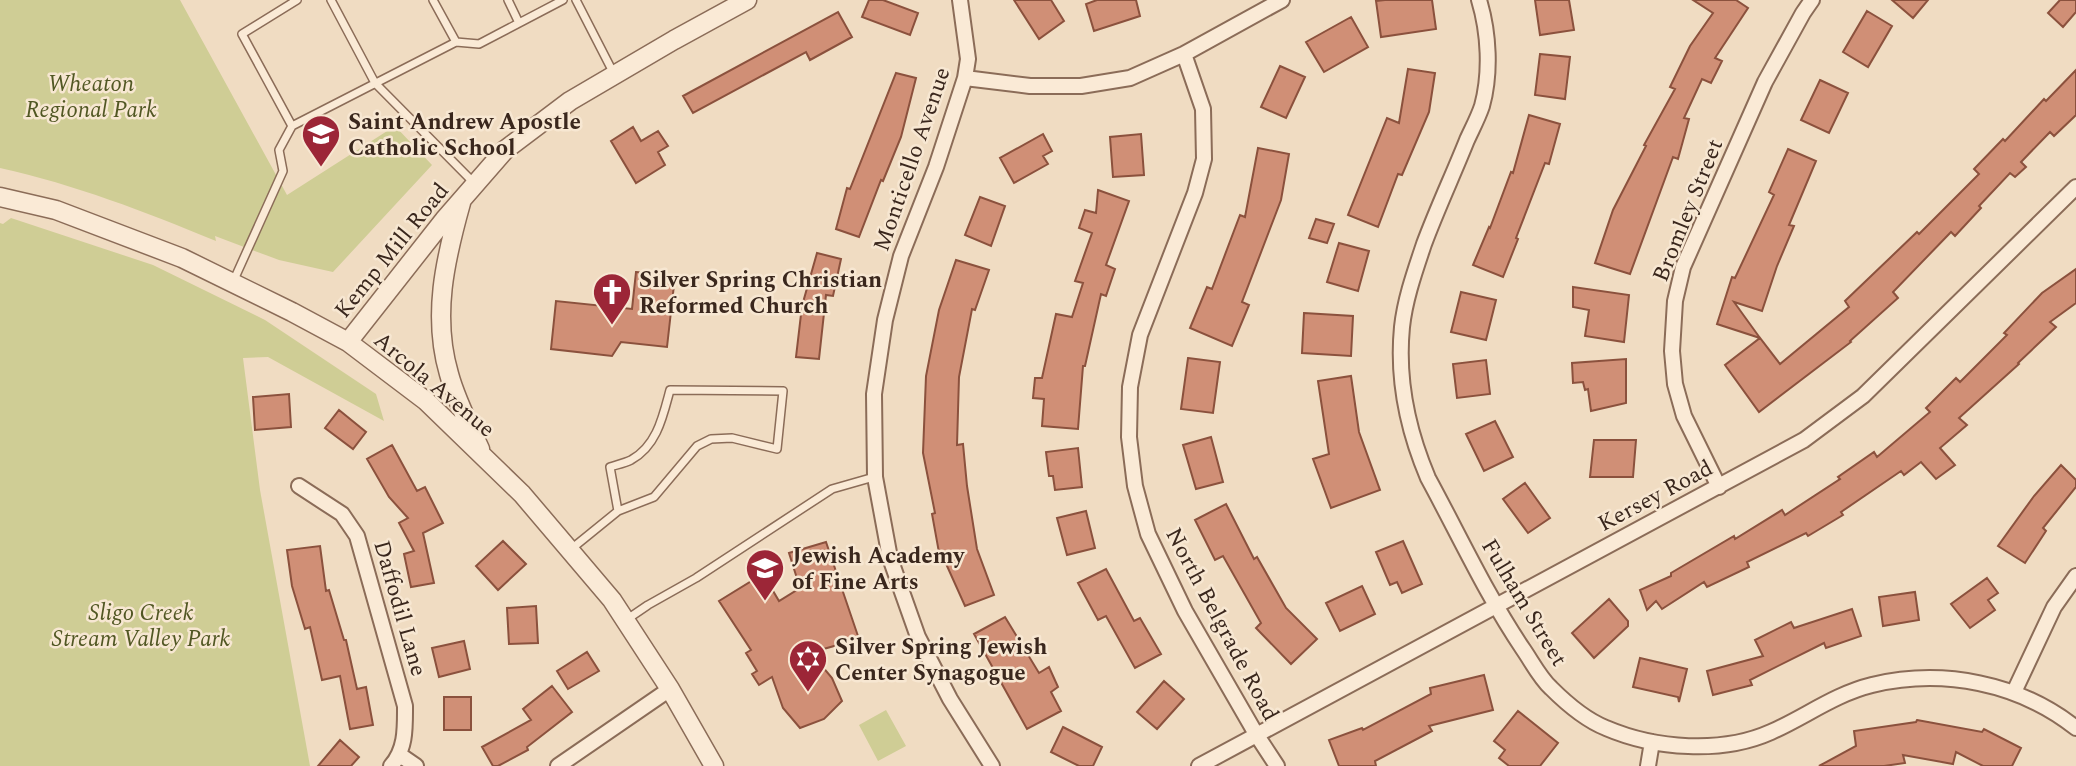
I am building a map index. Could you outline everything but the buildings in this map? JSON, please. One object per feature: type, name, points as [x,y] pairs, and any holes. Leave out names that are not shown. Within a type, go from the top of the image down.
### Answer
[{"type":"street","name":"Kemp Mill Road","points":[[348,342],[444,220],[505,150],[570,101],[746,0]]},
{"type":"street","name":"Monticello Avenue","points":[[960,0],[968,59],[965,78],[936,167],[901,256],[885,320],[874,394],[875,477],[890,558],[918,637],[950,699],[992,766]]},
{"type":"street","points":[[965,78],[1030,86],[1081,86],[1130,78],[1184,54],[1282,0]]},
{"type":"street","name":"Fulham Street","points":[[1479,0],[1487,48],[1482,106],[1425,243],[1412,284],[1402,326],[1404,393],[1418,453],[1428,478],[1510,630],[1548,686],[1574,709],[1604,727],[1652,742],[1704,746],[1736,743],[1770,733],[1834,699],[1870,685],[1912,678],[1957,678],[2014,692],[2040,704],[2076,728]]},
{"type":"street","name":"Bromley Street","points":[[1719,487],[1684,416],[1675,384],[1672,351],[1675,301],[1684,267],[1765,82],[1812,0]]},
{"type":"street","name":"North Belgrade Road","points":[[1184,54],[1203,109],[1204,159],[1195,193],[1140,335],[1130,387],[1129,437],[1135,486],[1148,534],[1185,611],[1255,734],[1277,766]]},
{"type":"street","name":"Kersey Road","points":[[1199,766],[1804,440],[1863,396],[2076,187]]},
{"type":"street","name":"Arcola Avenue","points":[[0,197],[56,210],[183,258],[348,342],[426,401],[522,494],[612,600],[670,689],[714,766]]},
{"type":"street","points":[[462,200],[445,268],[440,297],[440,325],[448,373],[482,456]]},
{"type":"street","name":"Daffodil Lane","points":[[299,486],[342,514],[357,536],[405,706],[405,730],[396,761]]},
{"type":"street","points":[[2014,692],[2054,607],[2076,576]]},
{"type":"street","points":[[558,766],[670,689]]},
{"type":"street","points":[[1648,766],[1652,742]]},
{"type":"street","points":[[396,761],[416,766]]},
{"type":"lane","points":[[292,126],[242,34],[297,0]]},
{"type":"lane","points":[[331,0],[375,83],[475,185]]},
{"type":"lane","points":[[433,0],[456,42]]},
{"type":"lane","points":[[508,0],[519,23]]},
{"type":"lane","points":[[233,283],[283,171],[279,150],[292,126],[456,42],[479,44],[563,0]]},
{"type":"lane","points":[[576,0],[615,75]]},
{"type":"lane","points":[[570,550],[618,511],[654,496],[697,446],[711,439],[732,438],[777,449],[783,391],[670,390],[658,430],[648,446],[631,460],[610,467],[618,511]]},
{"type":"lane","points":[[626,620],[696,578],[832,489],[875,477]]},
{"type":"green space","name":"Wheaton Regional Park","points":[[0,0],[180,0],[287,195],[395,126],[432,165],[333,272],[279,260],[215,236],[216,241],[56,182],[0,168]]},
{"type":"green space","name":"Sligo Creek Stream Valley Park","points":[[11,218],[153,265],[265,320],[376,394],[384,421],[268,357],[243,358],[260,490],[310,766],[0,766],[0,223],[3,224]]},
{"type":"green space","points":[[886,710],[906,746],[878,761],[859,725]]},
{"type":"place","name":"Saint Andrew Apostle Catholic School","points":[[321,168]]},
{"type":"place","name":"Silver Spring Christian Reformed Church","points":[[612,326]]},
{"type":"place","name":"Jewish Academy of Fine Arts","points":[[765,602]]},
{"type":"place","name":"Silver Spring Jewish Center Synagogue","points":[[808,693]]}]
